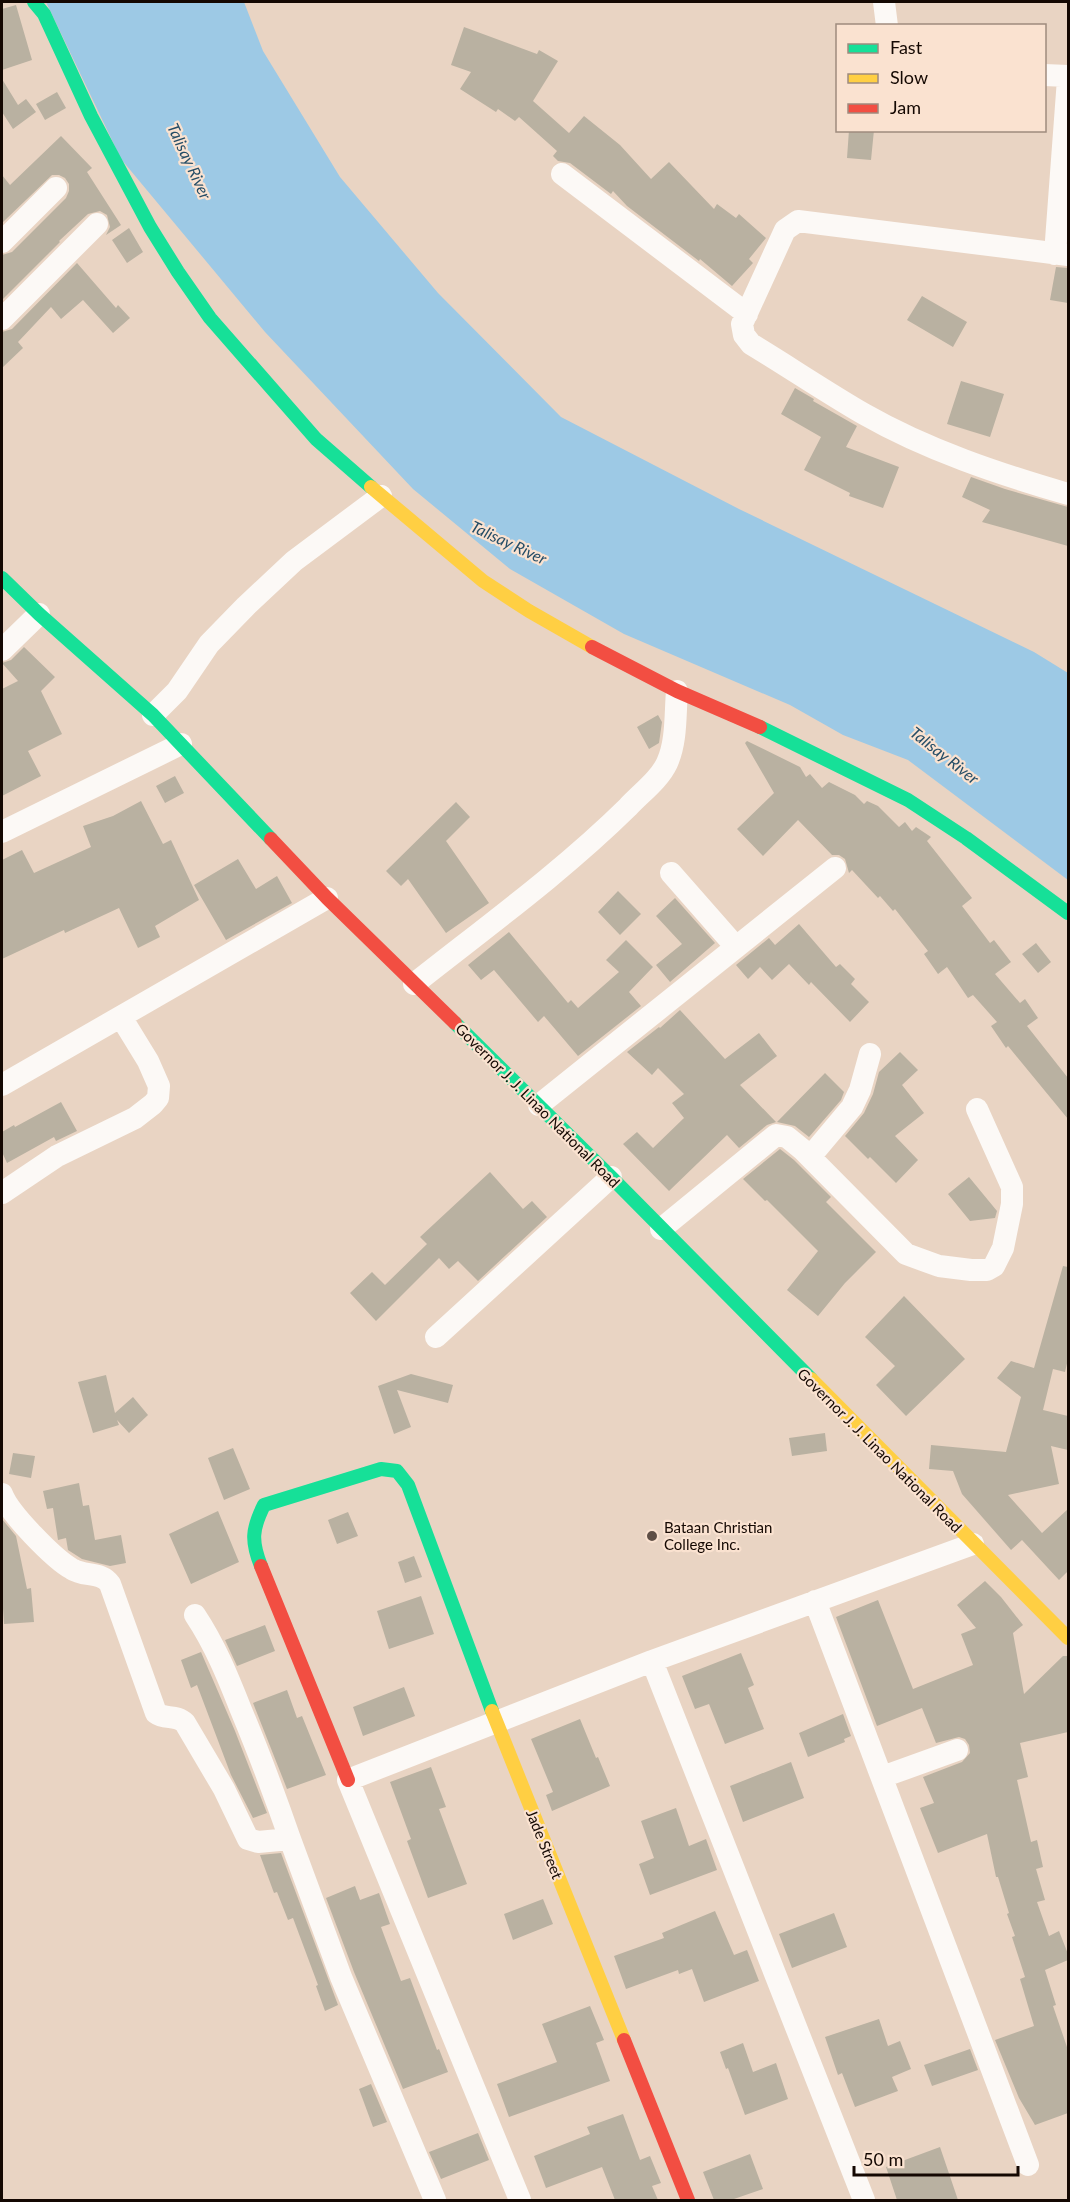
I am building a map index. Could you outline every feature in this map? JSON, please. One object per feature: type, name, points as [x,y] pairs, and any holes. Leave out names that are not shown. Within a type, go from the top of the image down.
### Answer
[{"type":"street","points":[[34,2],[44,14],[91,116],[150,227],[184,281],[210,318],[316,439],[483,580],[519,605],[593,648],[677,691],[787,738],[908,800],[966,838],[1068,913]]},
{"type":"street","points":[[884,2],[887,24]]},
{"type":"street","points":[[1046,75],[1068,77],[1062,254],[798,220],[785,230],[742,324],[744,335],[751,344],[865,415],[912,439],[1017,479],[1068,494]]},
{"type":"street","points":[[562,174],[747,314]]},
{"type":"street","points":[[2,242],[56,188]]},
{"type":"street","points":[[2,317],[97,224]]},
{"type":"street","points":[[153,715],[177,691],[209,644],[270,584],[294,561],[381,496]]},
{"type":"street","name":"Governor J. J. Linao National Road","points":[[2,579],[153,715],[327,898],[539,1105],[1068,1638]]},
{"type":"street","points":[[2,650],[39,614]]},
{"type":"street","points":[[414,984],[562,867],[611,824],[653,781],[666,764],[672,750],[677,691]]},
{"type":"street","points":[[2,832],[181,744]]},
{"type":"street","points":[[539,1105],[835,868]]},
{"type":"street","points":[[671,873],[736,947]]},
{"type":"street","points":[[2,1085],[327,898]]},
{"type":"street","points":[[2,1193],[57,1156],[135,1118],[158,1098],[159,1086],[148,1061],[121,1017]]},
{"type":"street","points":[[810,1157],[852,1107],[860,1090],[870,1053]]},
{"type":"street","points":[[661,1229],[776,1135],[788,1137],[810,1157],[906,1254],[939,1266],[987,1270],[994,1266],[1003,1248],[1012,1204],[1012,1187],[977,1109]]},
{"type":"street","points":[[436,1336],[611,1177]]},
{"type":"street","name":"Jade Street","points":[[348,1780],[254,1549],[254,1525],[264,1505],[381,1469],[397,1471],[408,1485],[496,1722],[688,2200]]},
{"type":"street","points":[[2,1494],[13,1513],[64,1563],[72,1569],[106,1578],[156,1713],[160,1716],[180,1718],[185,1723],[224,1789],[248,1839],[258,1842],[290,1839]]},
{"type":"street","points":[[520,2200],[348,1780],[652,1661],[974,1544]]},
{"type":"street","points":[[815,1601],[1028,2164]]},
{"type":"street","points":[[195,1615],[212,1641],[225,1669],[265,1768],[341,1977],[435,2200]]},
{"type":"street","points":[[652,1661],[864,2200]]},
{"type":"street","points":[[882,1777],[957,1750]]},
{"type":"water","name":"Talisay River","points":[[46,2],[244,2],[263,51],[340,177],[438,293],[561,417],[739,509],[1034,652],[1068,673],[1068,880],[908,760],[843,735],[790,705],[624,634],[510,569],[413,489],[265,332],[121,159]]},
{"type":"building","points":[[16,5],[32,60],[2,70],[2,9]]},
{"type":"building","points":[[464,27],[537,54],[539,50],[558,61],[533,101],[569,133],[584,116],[620,145],[651,179],[669,162],[714,209],[717,204],[736,218],[739,214],[766,238],[749,259],[753,263],[732,286],[700,259],[699,261],[627,206],[613,191],[611,194],[570,163],[558,161],[553,156],[557,151],[519,117],[515,121],[498,109],[496,112],[460,89],[471,72],[451,65]]},
{"type":"building","points":[[2,79],[18,105],[26,99],[36,112],[13,129],[2,112]]},
{"type":"building","points":[[57,92],[66,108],[45,120],[36,104]]},
{"type":"building","points":[[849,132],[874,132],[871,160],[847,158]]},
{"type":"building","points":[[61,136],[92,168],[87,172],[121,225],[106,235],[110,227],[107,215],[100,211],[88,214],[2,300],[2,255],[12,252],[66,198],[69,184],[65,178],[52,175],[2,223],[2,175],[10,185]]},
{"type":"building","points":[[129,228],[143,252],[127,263],[112,240]]},
{"type":"building","points":[[77,263],[116,308],[118,305],[130,318],[113,333],[83,300],[61,319],[51,307],[18,342],[23,348],[2,368],[2,332],[12,329]]},
{"type":"building","points":[[1056,267],[1068,268],[1068,303],[1050,300]]},
{"type":"building","points":[[922,296],[967,322],[953,347],[907,320]]},
{"type":"building","points":[[961,381],[1004,394],[990,437],[947,424]]},
{"type":"building","points":[[795,388],[857,426],[846,447],[899,467],[883,508],[849,496],[850,493],[804,470],[821,437],[781,414]]},
{"type":"building","points":[[971,477],[1068,507],[1068,546],[982,522],[990,510],[962,497]]},
{"type":"building","points":[[24,647],[55,677],[41,691],[62,734],[28,751],[41,776],[2,796],[2,689],[18,681],[2,663],[11,660]]},
{"type":"building","points":[[658,715],[662,722],[659,743],[649,749],[637,727]]},
{"type":"building","points":[[747,741],[800,767],[806,777],[810,774],[822,788],[829,782],[855,795],[864,804],[867,801],[878,806],[899,827],[905,822],[912,831],[916,827],[931,837],[927,841],[972,898],[962,906],[990,943],[994,940],[1011,962],[995,974],[1020,1003],[1025,999],[1038,1018],[1027,1026],[1068,1078],[1068,1119],[1008,1046],[1006,1048],[991,1026],[997,1022],[973,995],[968,998],[947,967],[938,974],[924,954],[928,951],[895,909],[893,911],[880,896],[878,898],[852,870],[849,873],[845,859],[839,855],[832,855],[798,820],[763,856],[737,829],[774,793],[745,743]]},
{"type":"building","points":[[175,776],[184,793],[165,803],[156,786]]},
{"type":"building","points":[[141,801],[163,844],[171,840],[199,900],[155,926],[160,937],[138,948],[119,908],[65,933],[64,930],[2,959],[2,860],[22,850],[34,873],[91,847],[83,826],[113,816]]},
{"type":"building","points":[[456,802],[470,817],[446,841],[489,903],[446,933],[408,879],[401,886],[386,871]]},
{"type":"building","points":[[238,859],[256,889],[277,876],[292,903],[226,940],[194,885]]},
{"type":"building","points":[[618,891],[641,914],[620,935],[598,912]]},
{"type":"building","points":[[675,898],[715,943],[670,982],[656,965],[682,944],[656,916]]},
{"type":"building","points":[[799,924],[836,967],[840,964],[855,979],[851,984],[869,1002],[850,1022],[811,982],[809,985],[789,964],[772,980],[760,967],[748,979],[736,965],[769,938],[775,945]]},
{"type":"building","points":[[509,932],[568,1003],[571,1000],[578,1008],[619,972],[606,960],[626,940],[653,967],[629,992],[641,1006],[578,1056],[544,1016],[538,1022],[494,970],[481,980],[468,965]]},
{"type":"building","points":[[1036,943],[1051,962],[1038,973],[1022,954]]},
{"type":"building","points":[[680,1010],[725,1059],[759,1033],[777,1056],[740,1085],[776,1122],[767,1125],[739,1148],[727,1135],[669,1191],[623,1144],[637,1132],[653,1148],[684,1118],[672,1103],[684,1094],[658,1068],[652,1075],[627,1052]]},
{"type":"building","points":[[900,1052],[918,1070],[902,1085],[924,1113],[895,1136],[918,1160],[896,1183],[845,1136],[864,1113],[873,1094],[879,1072]]},
{"type":"building","points":[[825,1073],[844,1092],[841,1100],[809,1137],[795,1126],[777,1122]]},
{"type":"building","points":[[61,1102],[77,1131],[56,1141],[54,1137],[7,1163],[2,1152],[2,1132]]},
{"type":"building","points":[[780,1149],[831,1197],[826,1202],[876,1252],[845,1283],[818,1316],[787,1290],[818,1251],[743,1179]]},
{"type":"building","points":[[490,1172],[523,1209],[532,1201],[547,1217],[478,1281],[458,1261],[449,1269],[439,1258],[376,1321],[350,1293],[372,1272],[385,1285],[427,1244],[420,1237]]},
{"type":"building","points":[[969,1177],[997,1211],[995,1218],[970,1221],[948,1194]]},
{"type":"building","points":[[1063,1266],[1068,1267],[1068,1359],[1065,1372],[1053,1369],[1043,1410],[1068,1416],[1068,1450],[1051,1446],[1059,1484],[1008,1495],[1042,1533],[1068,1509],[1068,1571],[1059,1580],[1022,1540],[1011,1550],[962,1494],[953,1471],[929,1469],[931,1445],[1006,1452],[1021,1397],[997,1378],[1011,1361],[1034,1368]]},
{"type":"building","points":[[904,1296],[965,1359],[906,1416],[876,1385],[895,1366],[865,1337]]},
{"type":"building","points":[[411,1374],[453,1385],[448,1403],[397,1390],[411,1427],[394,1434],[378,1386]]},
{"type":"building","points":[[106,1375],[115,1413],[133,1397],[148,1415],[129,1433],[117,1420],[119,1425],[93,1433],[78,1382]]},
{"type":"building","points":[[825,1433],[827,1451],[792,1456],[789,1438]]},
{"type":"building","points":[[233,1448],[250,1489],[224,1500],[208,1458]]},
{"type":"building","points":[[13,1453],[35,1456],[31,1478],[9,1474]]},
{"type":"building","points":[[79,1483],[83,1506],[89,1505],[95,1540],[121,1535],[126,1563],[110,1566],[82,1559],[68,1550],[66,1538],[58,1540],[53,1508],[47,1509],[43,1491]]},
{"type":"building","points":[[218,1511],[239,1562],[191,1584],[169,1534]]},
{"type":"building","points":[[348,1512],[358,1536],[337,1544],[328,1520]]},
{"type":"building","points":[[2,1519],[16,1536],[27,1589],[31,1588],[34,1622],[4,1624]]},
{"type":"building","points":[[414,1556],[422,1577],[405,1583],[398,1562]]},
{"type":"building","points":[[985,1581],[1023,1625],[1013,1633],[1024,1694],[1063,1656],[1068,1656],[1068,1732],[1020,1743],[1028,1777],[1017,1780],[1031,1842],[1037,1840],[1043,1867],[1036,1869],[1045,1900],[1037,1902],[1049,1936],[1059,1931],[1068,1954],[1068,1960],[1045,1970],[1056,2005],[1053,2006],[1068,2050],[1068,2113],[1035,2125],[1019,2098],[995,2040],[1034,2026],[1020,1979],[1025,1977],[1012,1937],[1015,1936],[998,1877],[996,1877],[987,1834],[938,1853],[920,1808],[934,1803],[923,1777],[962,1762],[970,1753],[969,1745],[965,1739],[959,1737],[936,1743],[922,1708],[877,1726],[836,1617],[878,1600],[913,1689],[973,1665],[961,1634],[976,1628],[957,1605]]},
{"type":"building","points":[[421,1596],[434,1634],[389,1649],[377,1611]]},
{"type":"building","points":[[265,1625],[275,1651],[237,1666],[225,1640]]},
{"type":"building","points":[[201,1652],[267,1813],[253,1818],[231,1775],[197,1685],[191,1688],[181,1660]]},
{"type":"building","points":[[741,1653],[754,1685],[748,1688],[764,1729],[725,1744],[709,1704],[695,1709],[682,1676]]},
{"type":"building","points":[[404,1687],[415,1716],[363,1736],[353,1707]]},
{"type":"building","points":[[287,1690],[297,1718],[302,1716],[326,1775],[287,1789],[253,1703]]},
{"type":"building","points":[[843,1714],[851,1736],[844,1739],[845,1742],[808,1757],[799,1733]]},
{"type":"building","points":[[580,1719],[610,1786],[552,1811],[546,1795],[553,1792],[531,1739]]},
{"type":"building","points":[[791,1762],[804,1798],[743,1822],[730,1786]]},
{"type":"building","points":[[431,1767],[446,1807],[439,1809],[467,1884],[428,1898],[407,1841],[411,1839],[390,1782]]},
{"type":"building","points":[[676,1808],[689,1846],[706,1839],[717,1870],[650,1895],[639,1864],[654,1858],[641,1821]]},
{"type":"building","points":[[281,1853],[338,2005],[325,2011],[316,1986],[318,1985],[293,1918],[288,1920],[277,1892],[274,1893],[260,1855]]},
{"type":"building","points":[[355,1886],[360,1900],[379,1893],[390,1924],[381,1927],[401,1981],[410,1978],[437,2050],[439,2049],[448,2072],[403,2089],[326,1898]]},
{"type":"building","points":[[543,1899],[553,1924],[513,1940],[504,1914]]},
{"type":"building","points":[[715,1911],[734,1955],[747,1950],[759,1981],[704,2002],[692,1969],[679,1974],[678,1970],[626,1989],[614,1956],[664,1938],[662,1933]]},
{"type":"building","points":[[834,1913],[847,1947],[792,1968],[779,1934]]},
{"type":"building","points":[[590,2006],[604,2040],[596,2043],[610,2081],[509,2117],[497,2084],[557,2062],[542,2024]]},
{"type":"building","points":[[879,2019],[888,2046],[900,2041],[911,2069],[892,2077],[898,2091],[855,2107],[842,2073],[838,2075],[825,2037]]},
{"type":"building","points":[[743,2043],[753,2072],[776,2063],[788,2099],[745,2115],[720,2052]]},
{"type":"building","points":[[970,2049],[978,2070],[932,2086],[924,2065]]},
{"type":"building","points":[[371,2084],[387,2122],[373,2127],[359,2089]]},
{"type":"building","points":[[623,2114],[640,2160],[650,2156],[661,2183],[652,2186],[658,2200],[615,2200],[602,2167],[546,2188],[534,2156],[590,2134],[587,2127]]},
{"type":"building","points":[[478,2133],[489,2160],[441,2179],[429,2152]]},
{"type":"building","points":[[940,2147],[958,2200],[897,2200],[886,2167]]},
{"type":"building","points":[[750,2154],[763,2189],[731,2200],[714,2200],[703,2172]]},
{"type":"traffic: fast","points":[[34,2],[44,14],[91,116],[150,227],[178,272],[210,318],[316,439],[371,487]]},
{"type":"traffic: fast","points":[[2,578],[39,614],[153,715],[271,839]]},
{"type":"traffic: fast","points":[[760,727],[908,800],[966,838],[1068,913]]},
{"type":"traffic: fast","points":[[455,1023],[811,1379]]},
{"type":"traffic: fast","points":[[261,1566],[254,1535],[264,1505],[381,1469],[397,1471],[408,1485],[492,1711]]},
{"type":"traffic: slow","points":[[371,487],[483,581],[529,611],[592,647]]},
{"type":"traffic: slow","points":[[811,1379],[1068,1638]]},
{"type":"traffic: slow","points":[[492,1711],[624,2040]]},
{"type":"traffic: jam","points":[[592,647],[677,691],[760,727]]},
{"type":"traffic: jam","points":[[271,839],[327,898],[455,1023]]},
{"type":"traffic: jam","points":[[261,1566],[348,1780]]},
{"type":"traffic: jam","points":[[624,2040],[688,2200]]},
{"type":"place","name":"Bataan Christian College Inc.","points":[[652,1536]]}]
